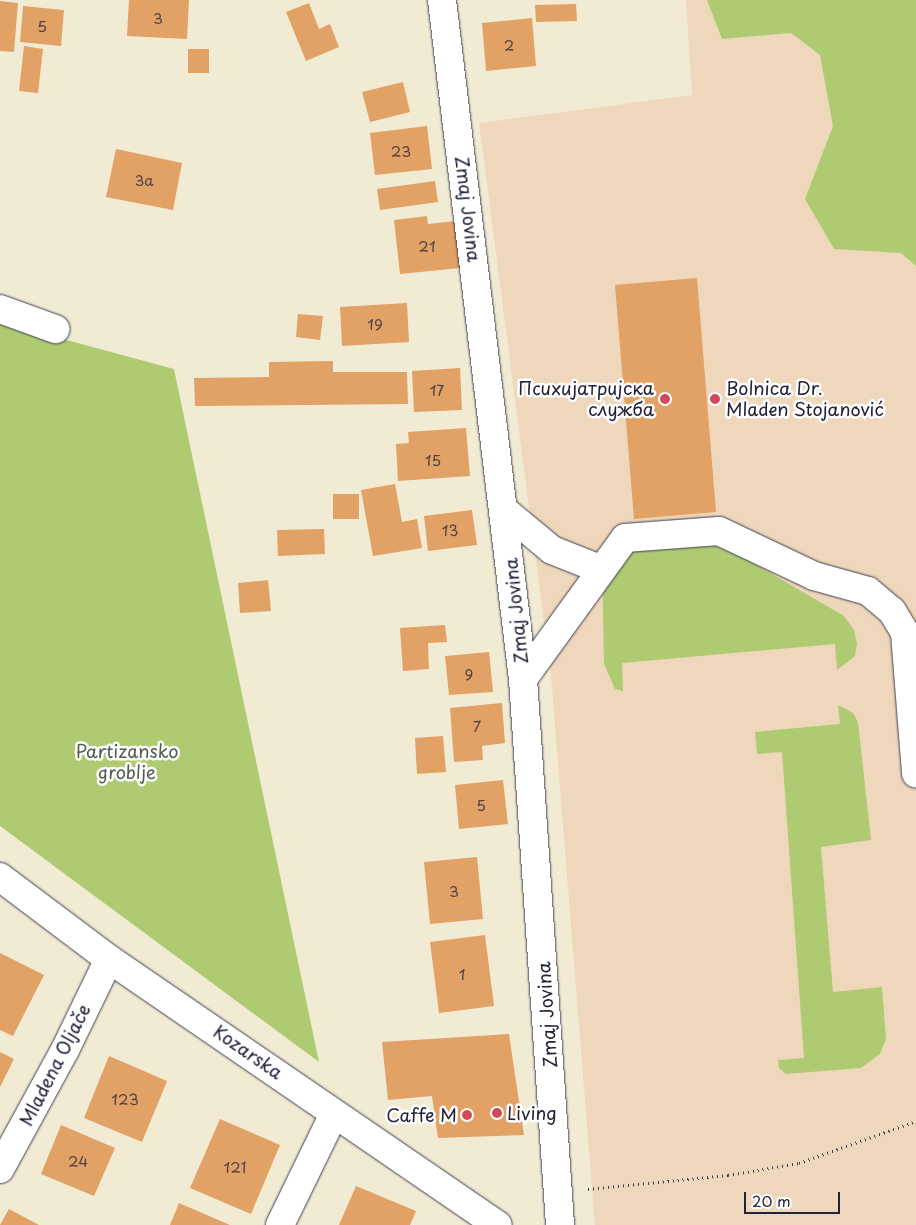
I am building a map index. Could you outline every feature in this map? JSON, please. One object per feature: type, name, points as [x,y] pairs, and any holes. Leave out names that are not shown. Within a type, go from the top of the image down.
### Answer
[{"type":"street","name":"Zmaj Jovina","points":[[442,0],[505,511],[523,679],[560,1225]]},
{"type":"street","points":[[0,309],[55,329]]},
{"type":"street","points":[[505,511],[552,550],[600,569]]},
{"type":"street","points":[[523,679],[600,569],[625,538],[718,531],[814,576],[868,591],[892,611],[905,633],[916,774]]},
{"type":"street","name":"Kozarska","points":[[0,877],[109,959],[225,1036],[334,1114],[498,1225]]},
{"type":"street","name":"Mladena Oljače","points":[[0,1169],[65,1050],[109,959]]},
{"type":"street","points":[[280,1225],[334,1114]]},
{"type":"path","points":[[559,1192],[728,1175],[799,1163],[916,1121]]},
{"type":"shaded area","name":"Bolnica Dr. Mladen Stojanović","points":[[686,0],[916,0],[916,1225],[595,1225],[551,676],[479,123],[692,95]]},
{"type":"green space","points":[[707,0],[916,0],[916,266],[901,253],[834,249],[805,199],[833,126],[820,55],[791,33],[722,39]]},
{"type":"green space","name":"Partizansko groblje","points":[[0,322],[174,369],[319,1062],[0,826]]},
{"type":"green space","points":[[712,545],[736,553],[844,616],[854,630],[857,644],[855,656],[837,670],[835,644],[622,663],[623,691],[615,689],[604,664],[602,560],[613,551]]},
{"type":"green space","points":[[838,705],[853,713],[858,722],[871,840],[821,847],[833,992],[882,987],[886,1039],[880,1054],[861,1068],[786,1074],[779,1068],[778,1060],[804,1058],[782,752],[757,754],[755,732],[840,724]]},
{"type":"building","points":[[129,0],[189,0],[187,39],[127,36]]},
{"type":"building","points":[[0,1],[18,3],[14,52],[0,51]]},
{"type":"building","points":[[309,3],[319,29],[330,24],[339,47],[306,61],[286,12]]},
{"type":"building","points":[[576,4],[577,21],[536,22],[535,5]]},
{"type":"building","points":[[23,6],[64,10],[61,46],[20,42]]},
{"type":"building","points":[[532,18],[536,66],[486,71],[482,23]]},
{"type":"building","points":[[24,46],[43,49],[38,93],[19,91]]},
{"type":"building","points":[[188,49],[209,49],[209,73],[188,73]]},
{"type":"building","points":[[403,82],[410,112],[370,122],[362,92]]},
{"type":"building","points":[[427,126],[432,169],[375,175],[370,133]]},
{"type":"building","points":[[116,149],[182,163],[173,210],[106,197]]},
{"type":"building","points":[[435,181],[438,202],[380,210],[377,189]]},
{"type":"building","points":[[427,216],[428,224],[455,221],[460,268],[400,274],[394,220]]},
{"type":"building","name":"Психијатријска служба","points":[[697,278],[716,512],[634,519],[615,285]]},
{"type":"building","points":[[407,303],[409,342],[342,346],[340,307]]},
{"type":"building","points":[[298,314],[323,316],[320,340],[296,337]]},
{"type":"building","points":[[333,361],[333,372],[407,372],[408,404],[195,406],[194,378],[269,377],[269,362]]},
{"type":"building","points":[[460,368],[462,410],[414,412],[412,371]]},
{"type":"building","points":[[466,428],[470,476],[398,481],[396,444],[409,443],[408,432]]},
{"type":"building","points":[[395,484],[402,522],[417,519],[422,548],[373,556],[361,490]]},
{"type":"building","points":[[333,494],[359,494],[359,519],[333,519]]},
{"type":"building","points":[[472,510],[477,545],[428,551],[424,516]]},
{"type":"building","points":[[324,529],[325,554],[278,556],[277,530]]},
{"type":"building","points":[[268,580],[271,611],[240,613],[238,583]]},
{"type":"building","points":[[445,625],[447,642],[428,643],[429,669],[403,671],[400,628]]},
{"type":"building","points":[[489,652],[493,692],[449,695],[445,656]]},
{"type":"building","points":[[502,703],[505,743],[482,746],[483,760],[454,762],[450,708]]},
{"type":"building","points":[[443,736],[446,772],[417,774],[415,738]]},
{"type":"building","points":[[503,780],[508,824],[459,829],[455,785]]},
{"type":"building","points":[[477,857],[483,919],[430,924],[424,862]]},
{"type":"building","points":[[485,935],[494,1006],[439,1013],[430,942]]},
{"type":"building","points":[[0,953],[44,975],[13,1036],[0,1030]]},
{"type":"building","points":[[509,1034],[524,1135],[438,1138],[432,1096],[388,1100],[382,1042]]},
{"type":"building","points":[[0,1052],[14,1059],[0,1087]]},
{"type":"building","points":[[109,1056],[167,1081],[142,1142],[84,1118]]},
{"type":"building","points":[[220,1119],[280,1145],[251,1214],[190,1188]]},
{"type":"building","points":[[61,1125],[115,1148],[94,1196],[41,1174]]},
{"type":"building","points":[[356,1186],[416,1211],[410,1225],[339,1225]]},
{"type":"building","points":[[179,1203],[230,1225],[170,1225]]},
{"type":"building","points":[[9,1209],[39,1225],[0,1225]]},
{"type":"place","name":"Психијатријска служба","points":[[665,399]]},
{"type":"place","name":"Bolnica Dr. Mladen Stojanović","points":[[715,399]]},
{"type":"place","name":"Living","points":[[497,1113]]},
{"type":"place","name":"Caffe M","points":[[467,1115]]}]
